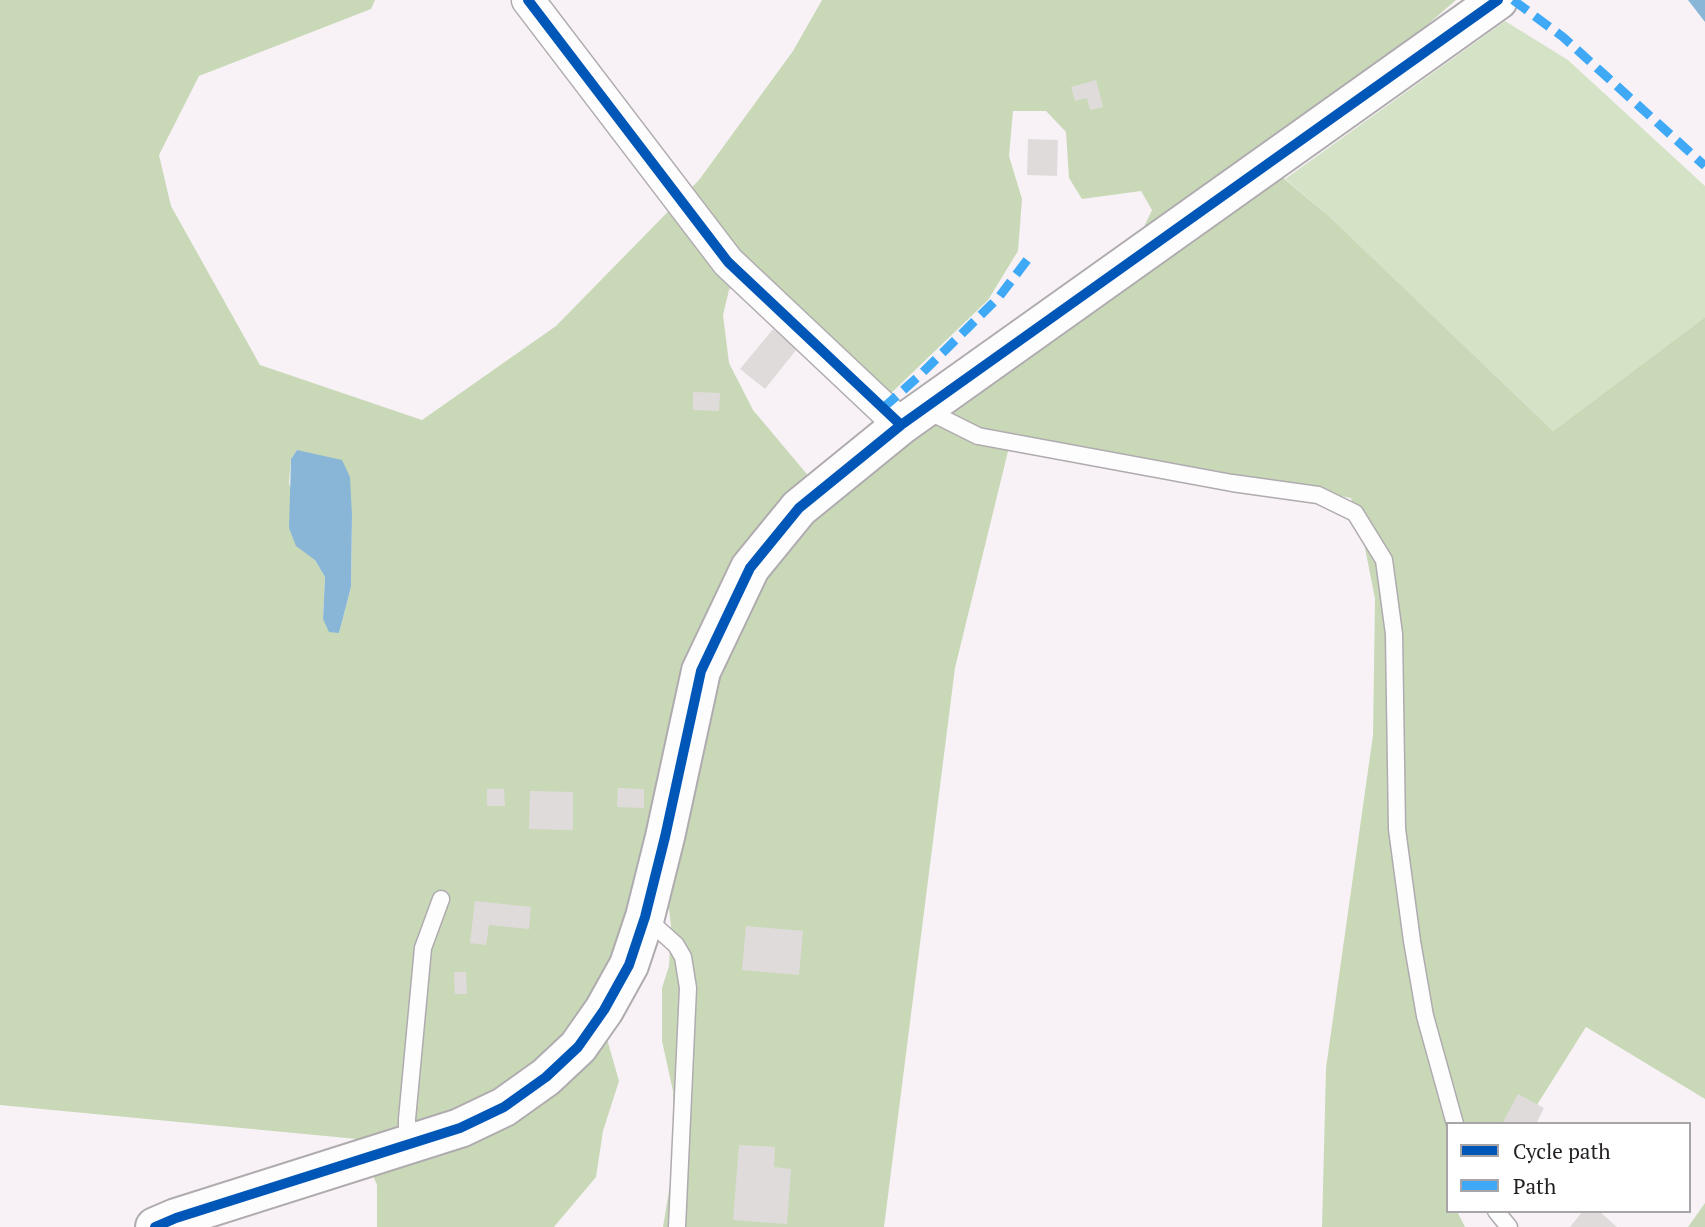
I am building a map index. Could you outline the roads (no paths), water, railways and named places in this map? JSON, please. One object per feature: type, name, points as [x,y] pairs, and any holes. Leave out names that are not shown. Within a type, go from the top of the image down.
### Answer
[{"type":"street","points":[[528,0],[727,262],[913,417]]},
{"type":"street","points":[[155,1227],[460,1128],[504,1107],[546,1077],[570,1054],[604,1010],[629,965],[645,917],[665,837],[701,671],[750,568],[799,508],[913,417],[1498,0]]},
{"type":"lane","points":[[913,417],[978,436],[1232,483],[1318,495],[1355,513],[1384,560],[1394,634],[1397,829],[1425,1016],[1454,1122]]},
{"type":"lane","points":[[407,1145],[407,1119],[423,948],[441,899]]},
{"type":"lane","points":[[645,917],[676,944],[683,957],[688,988],[677,1227]]},
{"type":"lane","points":[[1498,1213],[1509,1227]]},
{"type":"water","points":[[1688,0],[1705,0],[1705,22]]},
{"type":"water","points":[[297,450],[342,460],[350,477],[351,587],[339,633],[329,632],[323,619],[325,577],[315,560],[296,546],[289,528],[291,459]]}]
